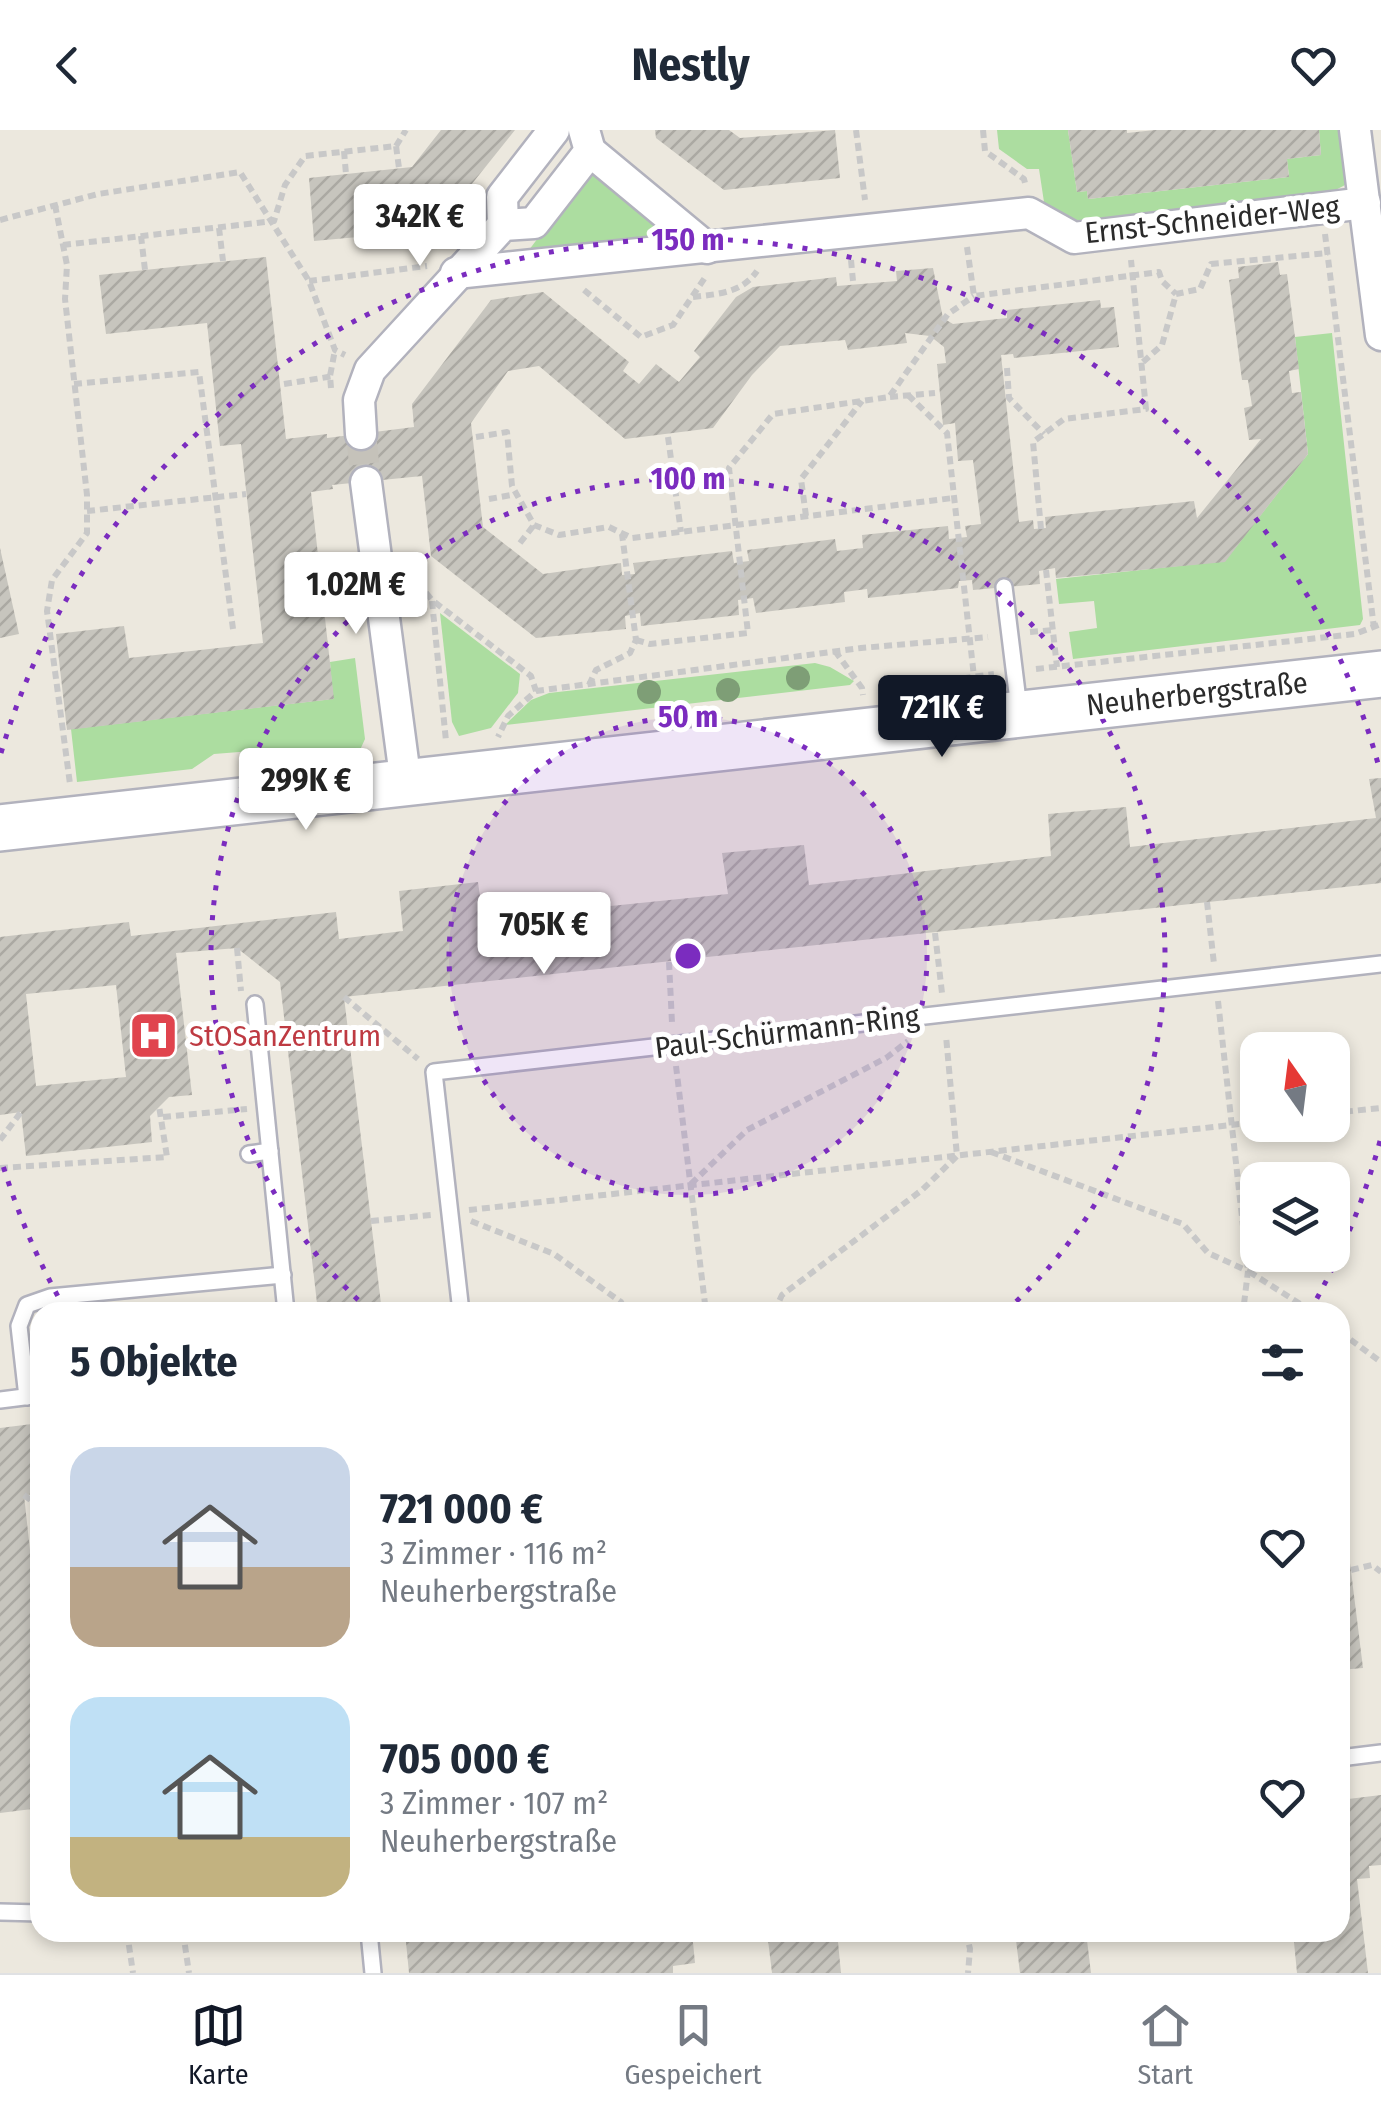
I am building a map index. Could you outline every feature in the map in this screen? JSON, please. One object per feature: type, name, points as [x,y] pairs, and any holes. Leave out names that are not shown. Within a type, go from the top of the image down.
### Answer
[{"type":"main road","name":"Neuherbergstraße","points":[[0,828],[1380,674]]},
{"type":"street","points":[[503,226],[502,196],[554,130]]},
{"type":"street","points":[[1355,130],[1381,335]]},
{"type":"street","points":[[361,434],[358,400],[370,370],[503,226],[534,223],[587,141],[717,247]]},
{"type":"street","name":"Ernst-Schneider-Weg","points":[[1029,214],[1074,238],[1365,203]]},
{"type":"street","points":[[456,273],[1029,214]]},
{"type":"street","points":[[366,482],[406,784]]},
{"type":"lane","points":[[1004,587],[1020,713]]},
{"type":"lane","name":"Paul-Schürmann-Ring","points":[[434,1072],[1381,964]]},
{"type":"lane","points":[[249,1002],[270,1151],[285,1302]]},
{"type":"lane","points":[[434,1072],[460,1302]]},
{"type":"lane","points":[[250,1154],[270,1151]]},
{"type":"lane","points":[[37,1302],[50,1297],[283,1275]]},
{"type":"lane","points":[[30,1305],[19,1326],[30,1381]]},
{"type":"lane","points":[[0,1400],[30,1396]]},
{"type":"lane","points":[[1350,1757],[1381,1753]]},
{"type":"lane","points":[[0,1912],[30,1913]]},
{"type":"lane","points":[[370,1942],[373,1973]]},
{"type":"path","points":[[398,168],[396,146],[406,130]]},
{"type":"path","points":[[856,130],[868,231]]},
{"type":"path","points":[[983,130],[985,151],[1024,179],[1029,214]]},
{"type":"path","points":[[274,221],[285,184],[305,156],[396,146]]},
{"type":"path","points":[[344,151],[346,174]]},
{"type":"path","points":[[0,220],[98,194],[240,172],[309,281],[335,350],[370,370]]},
{"type":"path","points":[[56,205],[63,245],[88,533],[52,580],[47,612],[76,820]]},
{"type":"path","points":[[1322,208],[1380,674]]},
{"type":"path","points":[[63,245],[274,221]]},
{"type":"path","points":[[963,221],[974,296]]},
{"type":"path","points":[[219,227],[223,261]]},
{"type":"path","points":[[1041,529],[1033,442],[1064,419],[1146,410],[1128,232]]},
{"type":"path","points":[[141,236],[144,270]]},
{"type":"path","points":[[692,297],[729,293],[752,278],[762,262],[763,242]]},
{"type":"path","points":[[552,264],[640,337],[673,325],[717,247]]},
{"type":"path","points":[[1176,294],[1200,290],[1211,264],[1328,253]]},
{"type":"path","points":[[309,281],[424,265],[456,273]]},
{"type":"path","points":[[889,397],[948,314],[974,296],[1160,272],[1162,281],[1176,294]]},
{"type":"path","points":[[1142,362],[1162,345],[1176,294]]},
{"type":"path","points":[[1007,368],[1010,398],[1044,434]]},
{"type":"path","points":[[284,384],[370,370]]},
{"type":"path","points":[[74,384],[199,372],[232,628]]},
{"type":"path","points":[[636,640],[650,644],[748,634],[730,468],[773,414],[935,393]]},
{"type":"path","points":[[908,395],[947,433],[970,639],[1020,713]]},
{"type":"path","points":[[806,516],[800,479],[862,401]]},
{"type":"path","points":[[476,437],[506,432],[516,494],[534,525],[558,535],[609,527],[632,538],[953,498]]},
{"type":"path","points":[[668,437],[681,532]]},
{"type":"path","points":[[87,511],[246,494]]},
{"type":"path","points":[[490,500],[516,494]]},
{"type":"path","points":[[520,543],[534,525]]},
{"type":"path","points":[[589,685],[596,670],[630,652],[636,640],[622,533]]},
{"type":"path","points":[[405,568],[432,600],[531,676],[536,691]]},
{"type":"path","points":[[1020,713],[1053,630],[1046,570]]},
{"type":"path","points":[[432,600],[446,742]]},
{"type":"path","points":[[498,773],[498,732],[508,716],[536,691],[835,651],[1053,630]]},
{"type":"path","points":[[835,651],[862,688],[868,730]]},
{"type":"path","points":[[1208,902],[1240,1198]]},
{"type":"path","points":[[935,933],[957,1156]]},
{"type":"path","points":[[237,948],[249,1002]]},
{"type":"path","points":[[669,962],[673,1045],[705,1302]]},
{"type":"path","points":[[344,997],[434,1072]]},
{"type":"path","points":[[690,1185],[746,1130],[886,1058],[944,1014]]},
{"type":"path","points":[[0,1168],[167,1157],[159,1106]]},
{"type":"path","points":[[163,1117],[256,1108]]},
{"type":"path","points":[[1350,1112],[1381,1108]]},
{"type":"path","points":[[0,1140],[20,1112]]},
{"type":"path","points":[[371,1221],[1240,1124]]},
{"type":"path","points":[[990,1152],[1183,1224],[1208,1253],[1240,1267]]},
{"type":"path","points":[[779,1302],[782,1295],[922,1190],[957,1156]]},
{"type":"path","points":[[450,1212],[554,1254],[621,1302]]},
{"type":"path","points":[[1244,1302],[1248,1272]]},
{"type":"path","points":[[1250,1272],[1296,1302]]},
{"type":"path","points":[[1350,1339],[1381,1362]]},
{"type":"path","points":[[24,1496],[30,1500]]},
{"type":"path","points":[[1351,1570],[1372,1566],[1381,1572]]},
{"type":"path","points":[[128,1942],[132,1973]]},
{"type":"path","points":[[185,1942],[189,1973]]},
{"type":"path","points":[[968,1942],[968,1973]]},
{"type":"green space","points":[[997,130],[1068,130],[1077,192],[1087,191],[1088,199],[1289,177],[1287,159],[1321,155],[1319,130],[1343,130],[1347,184],[1324,196],[1073,222],[1049,213],[1039,169],[1027,169],[999,149]]},
{"type":"green space","points":[[592,166],[677,234],[529,250]]},
{"type":"green space","points":[[1332,333],[1363,619],[1360,625],[1073,659],[1069,632],[1097,628],[1094,601],[1059,604],[1056,579],[1225,561],[1308,454],[1295,337]]},
{"type":"green space","points":[[440,613],[520,674],[518,693],[491,728],[459,736],[452,722]]},
{"type":"green space","points":[[355,658],[365,739],[360,750],[279,759],[252,751],[214,754],[192,769],[77,782],[71,729],[333,699],[330,662]]},
{"type":"green space","points":[[815,663],[854,681],[850,685],[505,725],[531,700],[549,693]]},
{"type":"building","points":[[441,130],[515,130],[435,230],[314,241],[309,178],[412,167]]},
{"type":"building","points":[[655,130],[729,130],[740,138],[835,130],[840,178],[724,190],[656,138]]},
{"type":"building","points":[[1068,130],[1319,130],[1321,155],[1287,159],[1289,177],[1088,199],[1087,191],[1077,192]]},
{"type":"building","points":[[266,257],[286,439],[414,427],[412,404],[491,300],[543,292],[629,362],[623,371],[639,384],[656,364],[679,382],[700,357],[694,351],[736,297],[753,287],[836,277],[837,286],[897,281],[896,271],[933,268],[943,318],[953,324],[1007,318],[1007,310],[1100,300],[1101,308],[1114,307],[1119,347],[1014,358],[1013,354],[1001,355],[1019,522],[1033,520],[1034,529],[1046,528],[1045,517],[1194,501],[1197,518],[1261,439],[1249,440],[1244,408],[1252,406],[1248,380],[1242,380],[1229,280],[1239,278],[1238,267],[1278,262],[1280,275],[1287,274],[1299,369],[1289,371],[1292,393],[1301,392],[1308,454],[1225,562],[1056,578],[1055,568],[1039,571],[1040,584],[973,590],[972,580],[959,581],[958,588],[868,598],[867,589],[844,592],[845,602],[756,613],[753,598],[738,600],[739,615],[641,626],[640,613],[625,616],[626,629],[536,638],[431,556],[422,476],[332,485],[333,489],[311,492],[334,699],[67,730],[56,634],[124,626],[129,658],[263,643],[241,444],[220,446],[207,323],[106,334],[99,275]],"holes":[[[905,333],[930,336],[944,347],[946,363],[937,364],[943,425],[955,423],[958,461],[973,460],[981,524],[965,526],[967,537],[949,539],[948,526],[862,535],[863,548],[837,551],[835,539],[747,550],[749,561],[734,563],[732,551],[633,563],[635,574],[622,575],[621,563],[543,574],[483,527],[471,423],[508,371],[539,366],[625,439],[713,428],[752,375],[780,346],[845,340],[848,350],[907,343]]]},
{"type":"building","points":[[0,548],[19,634],[0,638]]},
{"type":"building","points":[[1381,778],[1381,883],[344,997],[381,1302],[317,1302],[280,982],[237,948],[176,953],[192,1095],[169,1097],[150,1116],[152,1142],[26,1156],[21,1112],[0,1115],[0,937],[129,922],[131,936],[336,912],[339,939],[403,931],[399,891],[478,882],[483,919],[728,894],[722,853],[804,845],[809,885],[1051,856],[1048,814],[1126,807],[1130,847],[1376,818],[1369,779]],"holes":[[[116,985],[126,1077],[36,1086],[26,994]]]},
{"type":"building","points":[[30,1424],[30,1495],[24,1495],[30,1550],[30,1809],[0,1813],[0,1428]]},
{"type":"building","points":[[1350,1563],[1363,1668],[1350,1669]]},
{"type":"building","points":[[1381,1795],[1381,1865],[1369,1866],[1370,1878],[1357,1879],[1368,1973],[1297,1973],[1294,1942],[1350,1942],[1350,1799]]},
{"type":"building","points":[[406,1942],[693,1942],[695,1963],[673,1966],[673,1973],[409,1973]]},
{"type":"building","points":[[768,1942],[838,1942],[841,1973],[772,1973]]},
{"type":"building","points":[[1016,1942],[1087,1942],[1091,1973],[1020,1973]]},
{"type":"tunnel","points":[[361,434],[366,482]]},
{"type":"place","name":"StOSanZentrum","points":[[154,1036]]}]
